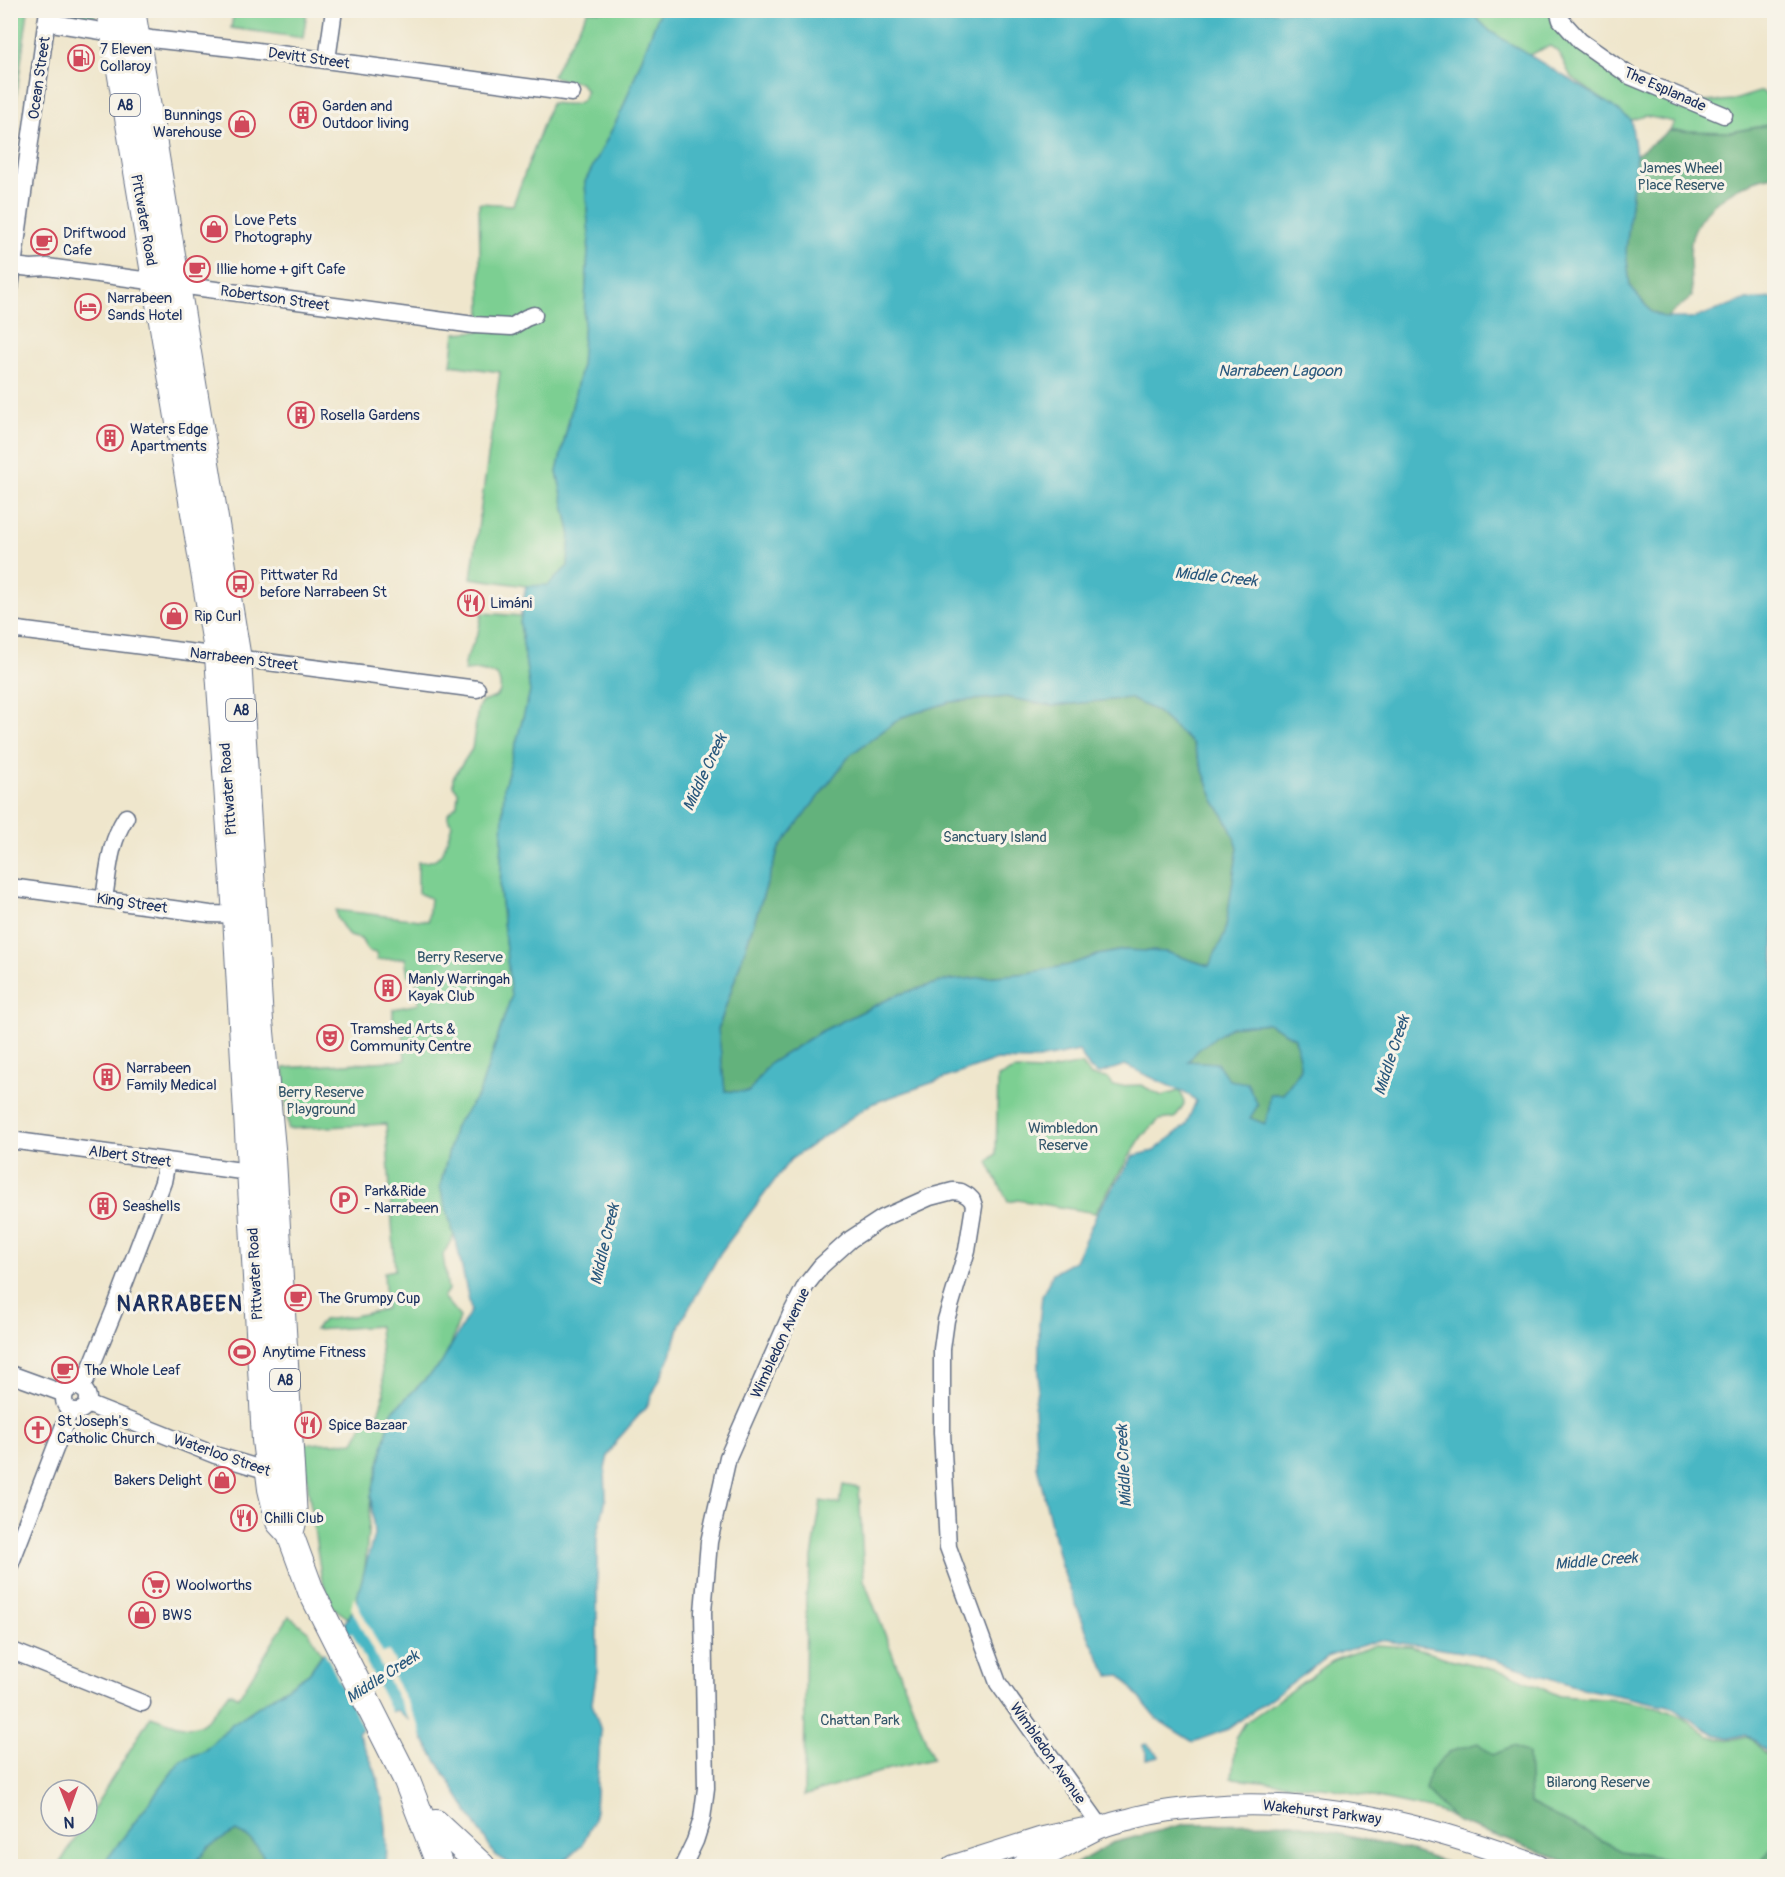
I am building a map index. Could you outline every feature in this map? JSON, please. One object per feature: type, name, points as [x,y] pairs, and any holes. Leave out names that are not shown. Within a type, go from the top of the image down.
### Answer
[{"type":"highway","name":"Pittwater Road","points":[[132,10],[120,27],[166,283],[228,657],[245,915],[249,1172],[265,1440],[280,1474]]},
{"type":"highway","name":"Pittwater Road","points":[[245,915],[260,1021],[273,1160],[280,1474],[271,1489],[279,1522],[290,1534],[311,1591],[407,1781],[440,1866]]},
{"type":"highway","name":"Pittwater Road","points":[[407,1781],[436,1823],[458,1866]]},
{"type":"highway","points":[[436,1823],[482,1866]]},
{"type":"main road","name":"Wakehurst Parkway","points":[[953,1866],[1018,1845],[1133,1818],[1186,1808],[1250,1804],[1284,1805],[1359,1814],[1416,1826],[1539,1866]]},
{"type":"main road","name":"Wakehurst Parkway","points":[[1027,1865],[1101,1827]]},
{"type":"main road","points":[[1018,1845],[1027,1865]]},
{"type":"street","points":[[327,60],[334,10]]},
{"type":"street","name":"The Esplanade","points":[[1558,10],[1561,20],[1580,41],[1630,76],[1724,115]]},
{"type":"street","name":"Devitt Street","points":[[47,16],[327,60],[572,93]]},
{"type":"street","name":"Ocean Street","points":[[10,288],[47,16]]},
{"type":"street","name":"Robertson Street","points":[[14,266],[47,267],[474,324],[511,327],[534,315]]},
{"type":"street","name":"Narrabeen Street","points":[[10,628],[477,689]]},
{"type":"street","points":[[104,900],[112,845],[126,817]]},
{"type":"street","name":"King Street","points":[[10,887],[210,914],[245,915]]},
{"type":"street","name":"Albert Street","points":[[10,1140],[249,1172]]},
{"type":"street","points":[[10,1565],[74,1399],[114,1311],[163,1182],[167,1161]]},
{"type":"street","name":"Wimbledon Avenue","points":[[682,1866],[695,1841],[702,1819],[706,1788],[703,1612],[709,1542],[728,1457],[792,1312],[806,1285],[822,1266],[850,1239],[883,1218],[930,1197],[953,1191],[968,1196],[974,1206],[967,1251],[945,1320],[942,1349],[942,1432],[948,1547],[998,1683],[1101,1827]]},
{"type":"street","name":"Waterloo Street","points":[[10,1374],[215,1455],[280,1474]]},
{"type":"street","points":[[10,1650],[142,1703]]},
{"type":"green space","points":[[10,11],[28,11],[11,134]]},
{"type":"green space","points":[[63,11],[94,11],[95,18],[62,13]]},
{"type":"green space","points":[[234,11],[307,11],[303,38],[231,28]]},
{"type":"green space","points":[[588,11],[660,11],[622,110],[585,182],[589,236],[581,368],[557,472],[570,531],[568,567],[548,586],[526,586],[471,578],[500,372],[451,365],[455,333],[480,331],[479,203],[513,205],[551,103],[573,104],[582,101],[586,91],[580,82],[552,76]]},
{"type":"green space","points":[[1469,11],[1546,11],[1587,49],[1645,92],[1689,103],[1734,100],[1762,91],[1774,102],[1774,124],[1731,132],[1670,131],[1674,122],[1645,116],[1631,120],[1571,77],[1558,51],[1550,46],[1529,55],[1491,32]]},
{"type":"green space","name":"James Wheel Place Reserve","points":[[1774,124],[1774,176],[1762,178],[1737,189],[1725,196],[1704,215],[1697,225],[1691,243],[1692,297],[1666,318],[1651,312],[1630,286],[1626,251],[1636,155],[1669,131],[1733,132]]},
{"type":"green space","name":"Berry Reserve","points":[[482,613],[521,616],[520,623],[530,692],[504,787],[500,892],[511,997],[479,1094],[455,1126],[440,1187],[454,1235],[443,1255],[448,1290],[443,1297],[460,1317],[450,1348],[441,1364],[392,1412],[371,1496],[365,1569],[354,1610],[348,1618],[331,1606],[321,1575],[304,1444],[354,1442],[367,1418],[377,1416],[384,1395],[379,1326],[315,1330],[323,1320],[386,1309],[384,1272],[395,1270],[386,1124],[288,1129],[284,1068],[405,1060],[402,1021],[393,1021],[393,1009],[419,1004],[416,975],[408,975],[405,958],[377,960],[376,953],[368,951],[361,939],[349,936],[337,918],[336,910],[428,921],[430,898],[418,893],[418,862],[434,860],[439,857],[445,846],[452,825],[448,813],[457,805],[458,792],[453,785],[453,778],[472,749],[478,708],[481,702],[492,699],[499,694],[500,690],[497,675],[476,670],[465,671],[464,663],[478,633]]},
{"type":"green space","name":"Sanctuary Island","points":[[1006,697],[1052,706],[1129,698],[1156,711],[1193,744],[1214,800],[1228,823],[1238,847],[1225,933],[1209,966],[1166,952],[1124,950],[1028,973],[944,981],[897,995],[820,1032],[769,1064],[749,1092],[725,1091],[718,1030],[779,848],[850,755],[902,717],[950,702]]},
{"type":"green space","points":[[1268,1023],[1295,1038],[1301,1069],[1283,1094],[1270,1094],[1265,1124],[1250,1118],[1229,1080],[1187,1062],[1200,1048],[1231,1026]]},
{"type":"green space","name":"Wimbledon Reserve","points":[[1082,1064],[1091,1076],[1107,1078],[1113,1086],[1141,1085],[1162,1096],[1179,1091],[1184,1104],[1175,1118],[1159,1120],[1142,1136],[1095,1213],[1018,1200],[1008,1202],[988,1162],[996,1154],[998,1077],[1014,1070],[1045,1071]]},
{"type":"green space","name":"Chattan Park","points":[[843,1485],[859,1488],[864,1580],[933,1759],[886,1770],[804,1796],[806,1596],[821,1501],[840,1504]]},
{"type":"green space","points":[[289,1616],[309,1632],[322,1654],[309,1673],[232,1724],[203,1752],[181,1760],[102,1866],[58,1866],[76,1838],[99,1838],[99,1800],[151,1716],[179,1725],[197,1726],[211,1715],[229,1692],[239,1697]]},
{"type":"green space","name":"Bilarong Reserve","points":[[1376,1645],[1411,1647],[1508,1673],[1560,1696],[1618,1700],[1658,1707],[1684,1718],[1708,1736],[1731,1740],[1746,1736],[1767,1755],[1774,1758],[1774,1866],[1582,1866],[1434,1810],[1330,1788],[1232,1778],[1236,1738],[1245,1723],[1334,1660]]},
{"type":"green space","points":[[1478,1743],[1492,1755],[1513,1747],[1528,1753],[1530,1803],[1622,1851],[1670,1859],[1670,1866],[1578,1866],[1456,1821],[1425,1789],[1430,1771],[1449,1752]]},
{"type":"green space","points":[[1294,1823],[1411,1851],[1456,1866],[1072,1866],[1112,1843],[1185,1824]]},
{"type":"green space","points":[[236,1831],[260,1849],[265,1866],[193,1866],[208,1847]]},
{"type":"green space","points":[[1774,1843],[1774,1866],[1760,1866]]},
{"type":"water","name":"Narrabeen Lagoon","points":[[660,11],[1469,11],[1491,32],[1605,101],[1631,120],[1636,155],[1626,251],[1630,286],[1651,312],[1666,318],[1695,318],[1744,300],[1774,298],[1774,1756],[1745,1734],[1731,1738],[1714,1734],[1669,1706],[1581,1688],[1476,1654],[1380,1640],[1329,1656],[1228,1729],[1193,1742],[1158,1720],[1121,1675],[1109,1676],[1090,1640],[1061,1566],[1037,1466],[1034,1407],[1039,1379],[1039,1323],[1042,1296],[1053,1273],[1075,1261],[1097,1213],[1133,1156],[1154,1151],[1186,1125],[1196,1101],[1191,1096],[1125,1065],[1098,1074],[1090,1069],[1079,1051],[1028,1061],[997,1060],[871,1104],[790,1160],[721,1252],[680,1324],[671,1355],[647,1406],[619,1438],[608,1455],[605,1469],[606,1499],[597,1536],[597,1670],[592,1703],[601,1731],[594,1820],[582,1845],[567,1859],[554,1866],[514,1866],[494,1854],[414,1724],[396,1710],[374,1718],[358,1733],[380,1788],[387,1844],[386,1866],[265,1866],[260,1849],[236,1831],[208,1847],[193,1866],[102,1866],[181,1760],[203,1752],[232,1724],[309,1673],[354,1609],[374,1535],[371,1496],[392,1412],[441,1364],[471,1310],[457,1245],[440,1187],[455,1126],[479,1094],[511,997],[500,892],[504,787],[530,692],[520,623],[526,586],[548,585],[568,566],[570,531],[557,472],[581,368],[589,236],[585,182],[622,110]],"holes":[[[1006,697],[1052,706],[1129,698],[1156,711],[1193,744],[1214,800],[1228,823],[1238,847],[1225,933],[1209,966],[1166,952],[1124,950],[1028,973],[944,981],[897,995],[820,1032],[769,1064],[749,1092],[725,1091],[718,1029],[779,848],[850,755],[902,717],[950,702]],[[1268,1023],[1295,1038],[1301,1069],[1283,1094],[1270,1094],[1265,1124],[1250,1118],[1258,1105],[1247,1083],[1229,1080],[1217,1063],[1188,1061],[1200,1048],[1231,1027]]]},
{"type":"water","points":[[1147,1744],[1159,1757],[1146,1760],[1146,1752],[1142,1745]]},
{"type":"pier","points":[[354,1597],[383,1653],[389,1651],[397,1666],[390,1670],[419,1726],[424,1746],[351,1608]]},
{"type":"pier","points":[[352,1633],[392,1714],[376,1720],[364,1731],[323,1649],[324,1646]]},
{"type":"place","name":"7 Eleven Collaroy","points":[[81,58]]},
{"type":"place","name":"Garden and Outdoor living","points":[[303,115]]},
{"type":"place","name":"Bunnings Warehouse","points":[[242,124]]},
{"type":"place","name":"Love Pets Photography","points":[[214,229]]},
{"type":"place","name":"Driftwood Cafe","points":[[44,242]]},
{"type":"place","name":"Illie home + gift Cafe","points":[[197,269]]},
{"type":"place","name":"Narrabeen Sands Hotel","points":[[88,307]]},
{"type":"place","name":"Rosella Gardens","points":[[301,415]]},
{"type":"place","name":"Waters Edge Apartments","points":[[110,438]]},
{"type":"place","name":"Pittwater Rd before Narrabeen St","points":[[240,584]]},
{"type":"place","name":"Limáni","points":[[471,603]]},
{"type":"place","name":"Rip Curl","points":[[174,616]]},
{"type":"place","name":"Manly Warringah Kayak Club","points":[[388,988]]},
{"type":"place","name":"Tramshed Arts & Community Centre","points":[[330,1038]]},
{"type":"place","name":"Narrabeen Family Medical","points":[[107,1077]]},
{"type":"place","name":"Park&Ride - Narrabeen","points":[[344,1200]]},
{"type":"place","name":"Seashells","points":[[103,1206]]},
{"type":"place","name":"The Grumpy Cup","points":[[298,1298]]},
{"type":"place","name":"Anytime Fitness","points":[[242,1352]]},
{"type":"place","name":"The Whole Leaf","points":[[65,1370]]},
{"type":"place","name":"Spice Bazaar","points":[[308,1425]]},
{"type":"place","name":"St Joseph's Catholic Church","points":[[38,1430]]},
{"type":"place","name":"Bakers Delight","points":[[222,1480]]},
{"type":"place","name":"Chilli Club","points":[[244,1518]]},
{"type":"place","name":"Woolworths","points":[[156,1585]]},
{"type":"place","name":"BWS","points":[[142,1615]]},
{"type":"district","name":"NARRABEEN","points":[[180,1304]]},
{"type":"water label","name":"Middle Creek","points":[[1216,576]]},
{"type":"water label","name":"Middle Creek","points":[[704,772]]},
{"type":"water label","name":"Middle Creek","points":[[1391,1055]]},
{"type":"water label","name":"Middle Creek","points":[[604,1244]]},
{"type":"water label","name":"Middle Creek","points":[[1123,1466]]},
{"type":"water label","name":"Middle Creek","points":[[1596,1560]]},
{"type":"water label","name":"Middle Creek","points":[[382,1676]]},
{"type":"park label","name":"Berry Reserve Playground","points":[[321,1100]]}]
